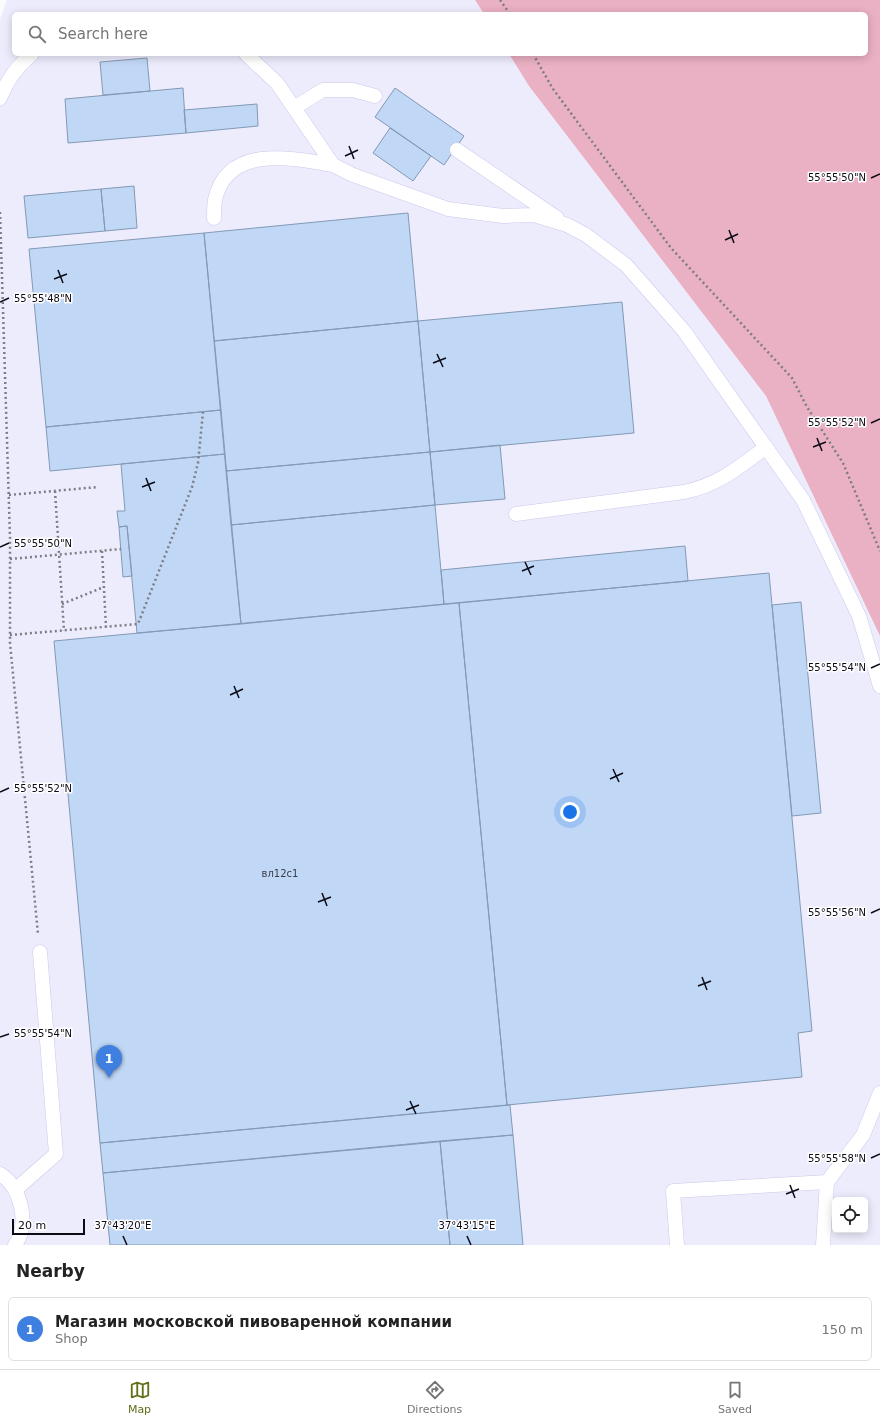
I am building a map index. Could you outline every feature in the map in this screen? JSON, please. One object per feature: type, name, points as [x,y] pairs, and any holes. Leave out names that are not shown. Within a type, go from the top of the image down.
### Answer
[{"type":"lane","points":[[0,98],[6,82],[23,61],[29,56]]},
{"type":"lane","points":[[248,56],[277,83],[332,165]]},
{"type":"lane","points":[[294,108],[323,90],[353,90],[375,96]]},
{"type":"lane","points":[[457,150],[567,225],[586,235],[626,265],[684,331],[803,500],[859,616],[880,686]]},
{"type":"lane","points":[[214,218],[215,200],[222,183],[230,172],[258,158],[284,157],[332,165],[353,175],[448,209],[503,216],[534,215],[567,225]]},
{"type":"lane","points":[[516,514],[684,492],[703,488],[727,477],[766,447]]},
{"type":"lane","points":[[15,1190],[56,1154],[40,952]]},
{"type":"lane","points":[[823,1245],[827,1182],[864,1135],[880,1093]]},
{"type":"lane","points":[[0,1174],[15,1190],[21,1207],[22,1225],[15,1245]]},
{"type":"lane","points":[[677,1245],[673,1190],[827,1182]]},
{"type":"path","points":[[500,0],[509,12]]},
{"type":"path","points":[[534,56],[553,89],[671,248],[792,378],[807,407],[843,463],[880,551]]},
{"type":"path","points":[[0,212],[9,495],[10,635],[40,952]]},
{"type":"path","points":[[10,635],[138,624],[192,487],[198,463],[203,412]]},
{"type":"path","points":[[9,495],[98,486]]},
{"type":"path","points":[[55,491],[64,630]]},
{"type":"path","points":[[10,558],[121,549]]},
{"type":"path","points":[[102,551],[106,627]]},
{"type":"path","points":[[62,604],[104,587]]},
{"type":"shaded area","points":[[7,0],[475,0],[483,12],[12,12],[12,56],[510,56],[529,86],[766,396],[880,636],[880,1245],[0,1245],[0,19]]},
{"type":"shaded area","points":[[475,0],[880,0],[880,636],[766,396],[529,86],[510,56],[868,56],[868,12],[483,12]]},
{"type":"building","points":[[147,58],[150,91],[103,95],[100,62]]},
{"type":"building","points":[[183,88],[186,133],[68,143],[65,99]]},
{"type":"building","points":[[395,88],[464,136],[444,165],[375,117]]},
{"type":"building","points":[[257,104],[258,126],[186,133],[184,110]]},
{"type":"building","points":[[390,128],[431,156],[413,181],[373,153]]},
{"type":"building","points":[[134,186],[137,228],[105,231],[101,189]]},
{"type":"building","points":[[101,189],[105,231],[28,238],[24,196]]},
{"type":"building","points":[[408,213],[418,321],[214,341],[204,233]]},
{"type":"building","points":[[204,233],[221,410],[46,427],[29,249]]},
{"type":"building","points":[[622,302],[634,433],[430,452],[418,321]]},
{"type":"building","points":[[418,321],[430,452],[226,471],[214,341]]},
{"type":"building","points":[[221,410],[225,454],[50,471],[46,427]]},
{"type":"building","points":[[500,445],[505,499],[435,505],[430,452]]},
{"type":"building","points":[[430,452],[435,505],[231,525],[226,471]]},
{"type":"building","points":[[225,454],[241,624],[137,633],[127,526],[119,527],[117,511],[125,511],[121,464]]},
{"type":"building","points":[[435,505],[444,604],[241,624],[231,525]]},
{"type":"building","points":[[127,526],[132,576],[123,577],[119,527]]},
{"type":"building","points":[[685,546],[688,581],[444,604],[441,570]]},
{"type":"building","points":[[769,573],[812,1031],[798,1033],[802,1077],[507,1105],[459,603]]},
{"type":"building","points":[[801,602],[821,813],[792,816],[772,605]]},
{"type":"building","points":[[459,603],[507,1105],[100,1143],[54,641]]},
{"type":"building","points":[[510,1105],[513,1135],[103,1173],[100,1143]]},
{"type":"building","points":[[513,1135],[523,1245],[450,1245],[440,1141]]},
{"type":"building","points":[[440,1141],[450,1245],[110,1245],[103,1173]]},
{"type":"place","name":"Магазин московской пивоваренной компании","points":[[109,1078]]}]
